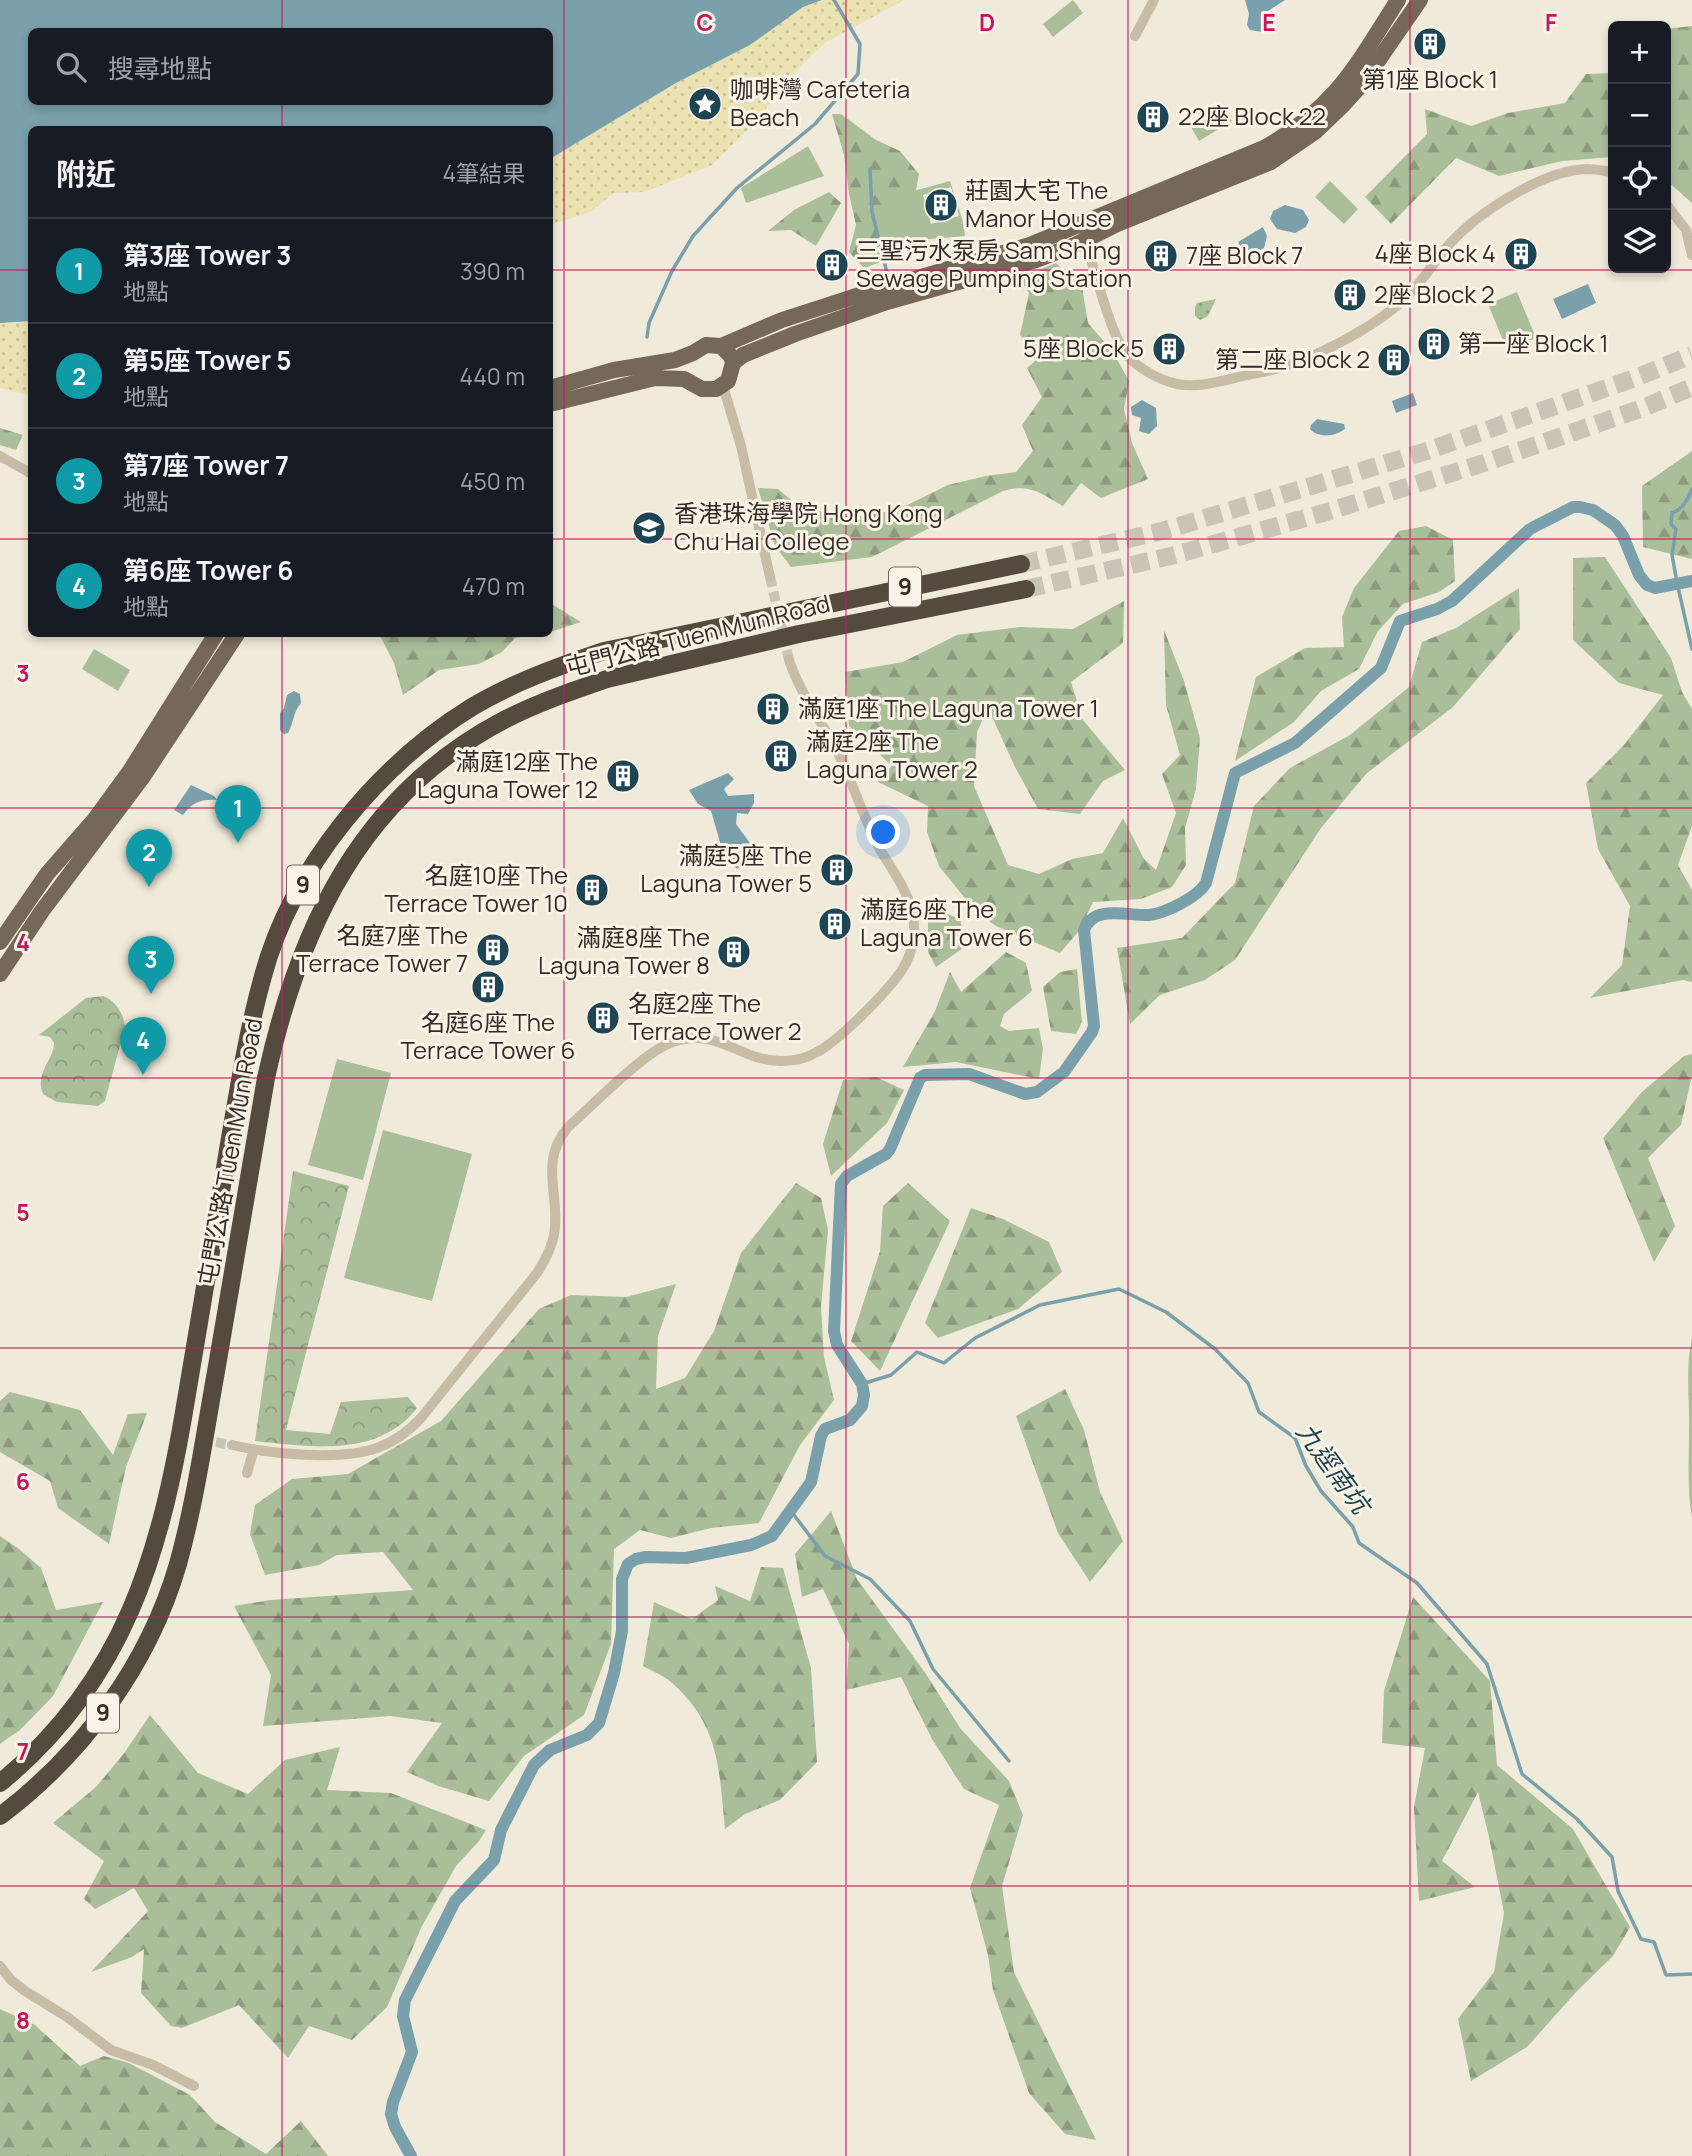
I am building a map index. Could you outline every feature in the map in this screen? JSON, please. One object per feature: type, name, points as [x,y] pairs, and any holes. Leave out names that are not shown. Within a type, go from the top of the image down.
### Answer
[{"type":"highway","name":"屯門公路 Tuen Mun Road","points":[[0,1783],[53,1733],[72,1710],[112,1650],[142,1586],[156,1544],[178,1450],[242,1068],[263,975],[278,934],[297,896],[317,860],[356,807],[394,767],[432,734],[500,691],[552,668],[604,651],[1021,564]]},
{"type":"highway","name":"屯門公路 Tuen Mun Road","points":[[0,1816],[49,1775],[96,1722],[135,1663],[164,1604],[178,1565],[197,1481],[266,1078],[278,1023],[295,969],[329,892],[352,854],[373,828],[431,770],[466,744],[519,713],[588,685],[799,634],[1026,589]]},
{"type":"main road","points":[[733,363],[743,355],[887,302],[1036,260],[1084,232],[1244,158],[1290,133],[1332,96],[1351,74],[1398,0]]},
{"type":"main road","points":[[553,387],[614,370],[675,360],[706,345],[721,346],[782,320],[853,297],[1117,224],[1255,170],[1288,152],[1315,132],[1362,84],[1420,0]]},
{"type":"main road","points":[[553,403],[644,380],[668,377],[691,380],[709,390],[723,386],[731,375],[733,363],[731,356],[721,346]]},
{"type":"main road","points":[[691,380],[688,368],[693,353]]},
{"type":"main road","points":[[0,942],[47,874],[95,819],[131,771],[214,637]]},
{"type":"main road","points":[[0,974],[42,911],[134,789],[235,637]]},
{"type":"street","points":[[1135,36],[1154,0]]},
{"type":"street","points":[[1084,232],[1113,325],[1126,353],[1147,372],[1161,379],[1177,384],[1200,384],[1282,367],[1343,340],[1394,309],[1412,292],[1445,248],[1468,225],[1511,196],[1546,179],[1585,169],[1608,171]]},
{"type":"street","points":[[1671,210],[1686,230],[1692,255]]},
{"type":"street","points":[[723,386],[741,446],[770,577]]},
{"type":"street","points":[[0,456],[28,472]]},
{"type":"street","points":[[232,1445],[254,1450],[304,1454],[366,1452],[396,1440],[415,1425],[537,1273],[546,1258],[555,1227],[552,1164],[563,1134],[654,1052],[680,1041],[702,1038],[727,1043],[770,1060],[791,1060],[811,1055],[838,1037],[902,971],[914,934],[910,903],[867,823],[835,748],[800,689],[789,660]]},
{"type":"street","points":[[247,1473],[254,1450]]},
{"type":"street","points":[[0,1966],[10,1979],[25,1991],[67,2017],[111,2050],[153,2064],[194,2086]]},
{"type":"green space","points":[[1073,0],[1083,13],[1053,37],[1043,24]]},
{"type":"green space","points":[[1692,26],[1692,203],[1671,184],[1671,28]]},
{"type":"green space","points":[[1608,73],[1608,157],[1562,161],[1499,176],[1456,158],[1391,224],[1365,197],[1427,134],[1425,109],[1471,126],[1508,113],[1565,103],[1586,74]]},
{"type":"green space","points":[[1223,107],[1232,121],[1199,141],[1191,127]]},
{"type":"green space","points":[[832,114],[841,114],[876,140],[900,151],[919,174],[906,244],[886,260],[864,268],[849,252],[856,225],[844,155]]},
{"type":"green space","points":[[808,146],[824,176],[746,203],[741,188]]},
{"type":"green space","points":[[950,181],[965,236],[908,241],[905,234],[892,237],[881,200]],"holes":[[[951,187],[959,216],[931,224],[923,195]]]},
{"type":"green space","points":[[1330,181],[1358,209],[1344,224],[1315,197]]},
{"type":"green space","points":[[829,192],[841,203],[816,246],[791,230],[768,231],[794,210]]},
{"type":"green space","points":[[1056,263],[1082,287],[1088,323],[1113,352],[1129,381],[1124,409],[1132,443],[1148,479],[1101,498],[1081,483],[1063,506],[1028,489],[1003,491],[872,557],[791,567],[775,546],[758,488],[778,489],[801,508],[854,517],[897,510],[948,485],[1016,472],[1033,451],[1022,425],[1042,397],[1027,368],[1041,356],[1020,335],[1029,293],[1019,278]]},
{"type":"green space","points":[[1517,292],[1536,338],[1507,350],[1488,304]]},
{"type":"green space","points":[[1216,299],[1208,316],[1200,320],[1195,316],[1197,303]]},
{"type":"green space","points":[[0,428],[23,435],[16,450],[0,445]]},
{"type":"green space","points":[[1692,451],[1692,559],[1643,547],[1642,486]]},
{"type":"green space","points":[[1426,526],[1453,540],[1455,581],[1439,592],[1403,604],[1378,631],[1359,669],[1321,691],[1294,722],[1235,761],[1256,677],[1305,648],[1344,647],[1342,617],[1354,588],[1399,531]]},
{"type":"green space","points":[[1605,557],[1671,658],[1682,692],[1692,709],[1692,826],[1678,865],[1692,890],[1692,982],[1683,980],[1590,998],[1622,965],[1630,906],[1598,849],[1586,783],[1624,745],[1663,695],[1619,683],[1573,640],[1573,558]]},
{"type":"green space","points":[[1519,588],[1520,629],[1453,707],[1366,774],[1321,828],[1235,960],[1205,980],[1160,995],[1130,1024],[1117,948],[1182,938],[1235,883],[1254,806],[1290,768],[1350,735],[1409,687],[1422,642],[1456,628]]},
{"type":"green space","points":[[1124,601],[1123,643],[1071,682],[1083,720],[1125,770],[1103,781],[1080,814],[1038,809],[988,708],[977,732],[974,786],[1008,865],[1039,874],[1072,859],[1103,853],[1123,818],[1144,859],[1156,870],[1176,813],[1162,774],[1180,755],[1166,705],[1164,630],[1184,681],[1200,738],[1196,789],[1185,828],[1186,865],[1172,887],[1141,899],[1093,902],[1079,931],[1060,953],[996,926],[976,912],[939,866],[927,832],[928,806],[876,781],[892,766],[849,726],[845,672],[903,662],[957,635],[1020,627],[1073,629]]},
{"type":"green space","points":[[553,605],[581,622],[553,631]]},
{"type":"green space","points":[[381,637],[522,637],[515,638],[502,652],[479,664],[439,670],[403,695],[394,663]]},
{"type":"green space","points":[[94,649],[130,670],[118,691],[82,669]]},
{"type":"green space","points":[[928,906],[960,919],[966,946],[936,967],[928,952]]},
{"type":"green space","points":[[1006,952],[1026,963],[1032,991],[1004,1014],[1000,1026],[1009,1031],[1039,1028],[1043,1049],[1039,1079],[956,1062],[903,1067],[935,1011],[950,972],[961,992]]},
{"type":"green space","points":[[1077,969],[1082,1022],[1076,1034],[1051,1031],[1043,987],[1060,972]]},
{"type":"green space","points":[[103,996],[118,1008],[125,1027],[105,1101],[98,1106],[57,1102],[43,1094],[41,1086],[54,1043],[50,1037],[39,1035],[86,998]]},
{"type":"green space","points":[[1692,1054],[1692,1075],[1681,1125],[1648,1158],[1675,1226],[1654,1262],[1603,1138],[1642,1092],[1684,1056]]},
{"type":"green space","points":[[337,1059],[391,1073],[363,1180],[308,1165]]},
{"type":"green space","points":[[876,1077],[904,1090],[887,1123],[831,1176],[823,1144],[843,1080]]},
{"type":"green space","points":[[383,1130],[472,1154],[432,1301],[344,1278]]},
{"type":"green space","points":[[293,1171],[349,1186],[286,1430],[330,1434],[341,1402],[408,1397],[417,1408],[401,1424],[383,1435],[363,1442],[321,1446],[255,1441]]},
{"type":"green space","points":[[796,1183],[821,1198],[828,1230],[821,1307],[824,1357],[834,1400],[800,1445],[759,1523],[711,1528],[671,1538],[640,1530],[614,1549],[611,1644],[584,1715],[524,1756],[489,1801],[438,1786],[407,1772],[442,1723],[390,1716],[263,1726],[271,1675],[234,1606],[270,1600],[413,1590],[383,1552],[337,1555],[319,1565],[265,1575],[250,1534],[255,1505],[292,1479],[348,1474],[441,1421],[539,1309],[571,1295],[626,1297],[676,1284],[658,1336],[656,1389],[685,1378],[714,1331],[741,1253]]},
{"type":"green space","points":[[908,1183],[950,1221],[880,1371],[851,1341],[880,1251],[883,1206]]},
{"type":"green space","points":[[971,1208],[1003,1219],[1049,1242],[1062,1272],[1018,1309],[938,1338],[925,1323]]},
{"type":"green space","points":[[1692,1338],[1692,1518],[1689,1486],[1688,1373]]},
{"type":"green space","points":[[1065,1389],[1084,1430],[1100,1492],[1123,1541],[1090,1582],[1058,1533],[1016,1416]]},
{"type":"green space","points":[[10,1392],[80,1410],[113,1455],[128,1414],[147,1413],[126,1467],[109,1544],[58,1508],[50,1481],[0,1452],[0,1401]]},
{"type":"green space","points":[[831,1511],[857,1579],[926,1674],[960,1728],[1009,1781],[1023,1815],[1002,1886],[1014,1972],[1096,2140],[1065,2134],[1029,2093],[993,1990],[988,1955],[970,1888],[999,1805],[964,1789],[932,1739],[901,1677],[846,1690],[849,1644],[823,1589],[802,1597],[795,1554]]},
{"type":"green space","points":[[0,1536],[41,1568],[56,1610],[103,1602],[53,1696],[20,1730],[0,1744]]},
{"type":"green space","points":[[761,1567],[783,1568],[811,1668],[817,1762],[780,1800],[745,1814],[725,1829],[718,1767],[708,1732],[687,1698],[668,1680],[643,1666],[654,1602],[692,1619],[718,1600],[715,1586],[750,1601]]},
{"type":"green space","points":[[1413,1597],[1490,1681],[1497,1765],[1573,1829],[1630,1927],[1613,1956],[1527,2047],[1471,2081],[1458,2019],[1494,1972],[1504,1913],[1478,1792],[1442,1861],[1475,1887],[1419,1901],[1414,1807],[1425,1748],[1382,1743],[1384,1691]]},
{"type":"green space","points":[[150,1715],[198,1773],[248,1794],[285,1760],[340,1747],[327,1790],[391,1793],[486,1830],[456,1866],[422,1926],[387,2007],[352,2040],[309,2026],[288,2058],[239,2005],[182,2028],[171,2026],[141,1993],[144,1949],[132,1957],[91,1972],[148,1911],[134,1888],[95,1909],[84,1899],[104,1861],[53,1823],[96,1787],[125,1752]]},
{"type":"green space","points":[[0,2009],[35,2025],[80,2066],[104,2056],[129,2063],[190,2095],[215,2122],[266,2154],[301,2121],[328,2156],[0,2156]]},
{"type":"sand","name":"咖啡灣 Cafeteria Beach","points":[[822,0],[904,0],[826,42],[803,63],[753,124],[712,165],[645,192],[613,193],[592,211],[553,224],[553,157],[676,83],[750,45],[803,7]]},
{"type":"sand","points":[[28,321],[28,395],[0,388],[0,323]]},
{"type":"water","points":[[0,0],[822,0],[803,7],[750,45],[676,83],[553,157],[553,126],[28,126],[28,321],[0,323]]},
{"type":"water","points":[[1245,0],[1285,0],[1265,13],[1268,27],[1262,32],[1250,30],[1247,25],[1249,14]]},
{"type":"water","points":[[1285,205],[1303,210],[1309,220],[1306,227],[1295,233],[1277,229],[1270,219],[1273,211]]},
{"type":"water","points":[[1263,227],[1267,236],[1264,248],[1254,253],[1243,251],[1238,242]]},
{"type":"water","points":[[1588,284],[1596,303],[1562,319],[1553,299]]},
{"type":"water","points":[[1413,393],[1417,405],[1396,413],[1392,401]]},
{"type":"water","points":[[1142,400],[1156,408],[1157,426],[1149,434],[1139,431],[1141,418],[1132,415],[1131,407]]},
{"type":"water","points":[[1317,419],[1344,424],[1345,429],[1332,435],[1318,434],[1310,429]]},
{"type":"water","points":[[294,691],[300,694],[301,703],[288,733],[284,734],[280,730],[280,713],[287,695]]},
{"type":"water","points":[[728,773],[734,779],[724,789],[728,796],[754,794],[754,803],[748,814],[737,813],[736,824],[758,854],[737,869],[722,849],[711,811],[698,804],[689,790]]},
{"type":"water","points":[[191,785],[217,800],[198,802],[183,815],[174,810]]},
{"type":"waterway","points":[[647,337],[649,323],[672,271],[693,236],[737,188],[815,124],[858,74],[860,44],[834,0]]},
{"type":"waterway","points":[[870,169],[872,212],[888,277]]},
{"type":"waterway","points":[[1676,577],[1672,555],[1676,529],[1671,524],[1672,513],[1685,503],[1692,489]]},
{"type":"waterway","points":[[411,2156],[391,2114],[412,2052],[403,2016],[405,2000],[455,1901],[494,1860],[501,1830],[534,1765],[550,1750],[587,1735],[599,1723],[614,1673],[622,1631],[622,1579],[628,1564],[646,1557],[686,1558],[751,1545],[772,1536],[811,1482],[825,1429],[850,1420],[862,1406],[862,1384],[837,1345],[834,1331],[841,1184],[847,1176],[886,1154],[890,1149],[920,1078],[925,1075],[969,1074],[1025,1094],[1037,1092],[1064,1072],[1094,1026],[1084,930],[1089,922],[1103,914],[1156,914],[1181,904],[1196,894],[1206,883],[1235,773],[1295,743],[1381,668],[1400,621],[1452,601],[1530,529],[1573,507],[1593,510],[1615,525],[1623,536],[1639,575],[1647,585],[1655,588],[1692,581]]},
{"type":"waterway","points":[[1678,587],[1692,649]]},
{"type":"waterway","name":"九逕南坑","points":[[862,1384],[891,1375],[917,1352],[944,1363],[975,1338],[1040,1305],[1119,1289],[1166,1312],[1215,1349],[1248,1383],[1259,1412],[1295,1438],[1306,1466],[1321,1491],[1353,1527],[1359,1543],[1417,1583],[1487,1664],[1522,1774],[1577,1819],[1612,1857],[1618,1891],[1641,1939],[1654,1942],[1666,1975],[1692,1974]]},
{"type":"waterway","points":[[791,1511],[825,1556],[870,1579],[910,1621],[933,1669],[1009,1761]]},
{"type":"tunnel","points":[[1021,564],[1162,531],[1427,451],[1635,378],[1692,355]]},
{"type":"tunnel","points":[[1026,589],[1175,555],[1323,513],[1484,463],[1643,408],[1692,387]]},
{"type":"tunnel","points":[[770,577],[789,660]]},
{"type":"tunnel","points":[[201,1440],[232,1445]]},
{"type":"place","name":"第1座 Block 1","points":[[1430,44]]},
{"type":"place","name":"咖啡灣 Cafeteria Beach","points":[[705,104]]},
{"type":"place","name":"22座 Block 22","points":[[1153,117]]},
{"type":"place","name":"莊園大宅 The Manor House","points":[[941,205]]},
{"type":"place","name":"4座 Block 4","points":[[1521,254]]},
{"type":"place","name":"7座 Block 7","points":[[1161,256]]},
{"type":"place","name":"三聖污水泵房 Sam Shing Sewage Pumping Station","points":[[832,265]]},
{"type":"place","name":"2座 Block 2","points":[[1350,295]]},
{"type":"place","name":"第一座 Block 1","points":[[1434,344]]},
{"type":"place","name":"5座 Block 5","points":[[1169,349]]},
{"type":"place","name":"第二座 Block 2","points":[[1394,360]]},
{"type":"place","name":"香港珠海學院 Hong Kong Chu Hai College","points":[[649,528]]},
{"type":"place","name":"滿庭1座 The Laguna Tower 1","points":[[773,709]]},
{"type":"place","name":"滿庭2座 The Laguna Tower 2","points":[[781,756]]},
{"type":"place","name":"滿庭12座 The Laguna Tower 12","points":[[623,776]]},
{"type":"place","name":"第3座 Tower 3","points":[[238,843]]},
{"type":"place","name":"滿庭5座 The Laguna Tower 5","points":[[837,870]]},
{"type":"place","name":"第5座 Tower 5","points":[[149,887]]},
{"type":"place","name":"名庭10座 The Terrace Tower 10","points":[[592,890]]},
{"type":"place","name":"滿庭6座 The Laguna Tower 6","points":[[835,924]]},
{"type":"place","name":"名庭7座 The Terrace Tower 7","points":[[493,950]]},
{"type":"place","name":"滿庭8座 The Laguna Tower 8","points":[[734,952]]},
{"type":"place","name":"名庭6座 The Terrace Tower 6","points":[[488,987]]},
{"type":"place","name":"第7座 Tower 7","points":[[151,994]]},
{"type":"place","name":"名庭2座 The Terrace Tower 2","points":[[603,1018]]},
{"type":"place","name":"第6座 Tower 6","points":[[143,1075]]}]
